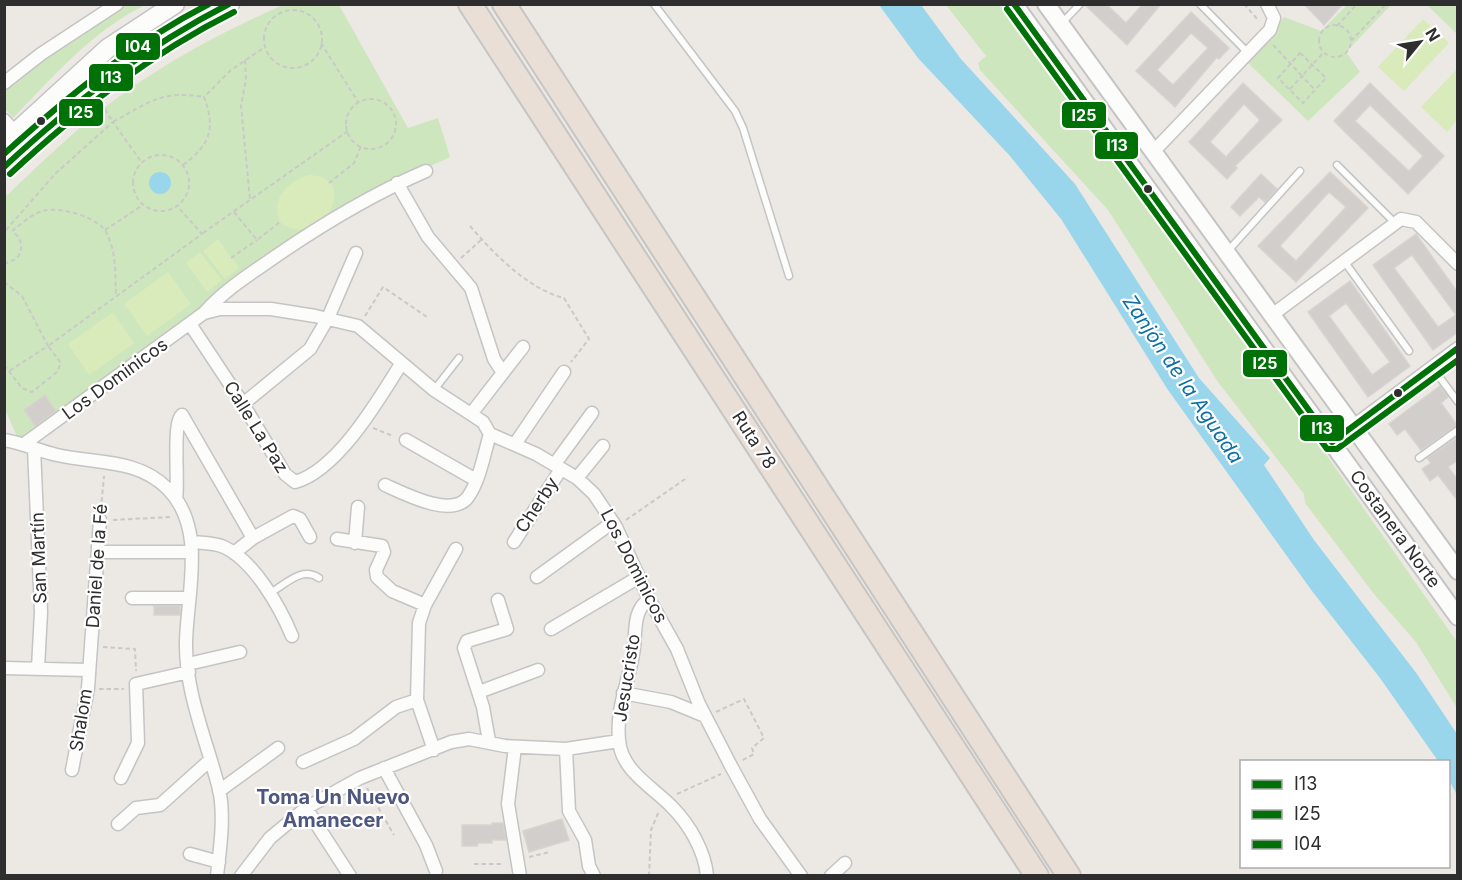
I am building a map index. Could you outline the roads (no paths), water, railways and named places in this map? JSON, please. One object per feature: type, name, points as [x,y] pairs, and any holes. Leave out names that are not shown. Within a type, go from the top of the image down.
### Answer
[{"type":"highway","name":"Ruta 78","points":[[470,4],[1038,876]]},
{"type":"highway","name":"Ruta 78","points":[[504,4],[1069,876]]},
{"type":"main road","points":[[8,132],[108,48],[175,4]]},
{"type":"main road","points":[[4,167],[92,89],[159,41],[230,4]]},
{"type":"street","points":[[4,83],[41,54],[117,4]]},
{"type":"street","name":"Costanera Norte","points":[[1014,4],[1458,617]]},
{"type":"street","name":"Costanera Norte","points":[[1046,4],[1458,571]]},
{"type":"street","points":[[1153,152],[1272,26],[1273,14],[1267,4]]},
{"type":"street","name":"Los Dominicos","points":[[29,446],[204,313],[220,295],[286,249],[398,183],[426,171]]},
{"type":"street","points":[[398,183],[419,224],[471,288],[494,359],[503,373]]},
{"type":"street","points":[[1272,315],[1394,222],[1406,219],[1416,222],[1458,264]]},
{"type":"street","points":[[243,404],[304,355],[328,318],[356,254]]},
{"type":"street","name":"Los Dominicos","points":[[204,313],[220,309],[271,309],[328,318],[358,326],[434,390],[483,422],[490,434],[515,444],[577,478],[603,505],[615,524],[639,577],[677,649],[705,716],[731,768],[760,819],[801,876]]},
{"type":"street","name":"Calle La Paz","points":[[190,324],[243,404],[285,474],[295,482],[321,466],[362,424],[380,401],[401,364]]},
{"type":"street","points":[[471,414],[523,347]]},
{"type":"street","points":[[1332,442],[1458,348]]},
{"type":"street","points":[[515,444],[564,372]]},
{"type":"street","name":"Cherby","points":[[514,542],[592,412]]},
{"type":"street","points":[[176,499],[178,486],[176,425],[178,418],[182,415],[252,538]]},
{"type":"street","points":[[385,484],[433,504],[458,504],[468,496],[476,480],[490,434]]},
{"type":"street","points":[[4,440],[64,457],[105,462],[140,470],[166,487],[185,516],[192,547],[188,668],[209,761],[219,791],[221,825],[217,876]]},
{"type":"street","points":[[406,440],[476,480]]},
{"type":"street","name":"San Martín","points":[[29,446],[41,612],[38,668]]},
{"type":"street","points":[[577,478],[603,446]]},
{"type":"street","points":[[355,543],[358,507]]},
{"type":"street","points":[[234,553],[252,538],[293,516],[300,519],[310,537]]},
{"type":"street","name":"Daniel de la Fé","points":[[88,670],[100,520]]},
{"type":"street","points":[[537,577],[615,524]]},
{"type":"street","points":[[337,539],[382,546],[384,552],[376,570],[376,577],[392,591],[425,605]]},
{"type":"street","points":[[99,552],[219,545],[234,553],[270,594],[292,636]]},
{"type":"street","points":[[434,750],[417,700],[419,623],[425,605],[456,549]]},
{"type":"street","points":[[551,629],[639,577]]},
{"type":"street","points":[[132,598],[189,598]]},
{"type":"street","name":"Jesucristo","points":[[650,599],[643,604],[637,616],[634,650],[620,704],[619,741],[628,764],[635,773],[664,799],[693,836],[703,857],[707,876]]},
{"type":"street","points":[[489,741],[478,692],[470,672],[465,644],[507,629],[498,600]]},
{"type":"street","points":[[121,778],[138,743],[137,685],[240,652]]},
{"type":"street","points":[[4,668],[88,670]]},
{"type":"street","name":"Shalom","points":[[72,770],[88,688],[88,670]]},
{"type":"street","points":[[478,692],[538,670]]},
{"type":"street","points":[[623,693],[671,702],[705,716]]},
{"type":"street","points":[[303,762],[354,739],[396,707],[417,700]]},
{"type":"street","points":[[241,876],[270,838],[306,808],[360,778],[460,740],[489,741],[515,747],[566,749],[619,741]]},
{"type":"street","points":[[515,747],[508,804],[519,866]]},
{"type":"street","points":[[219,791],[278,748]]},
{"type":"street","points":[[566,749],[569,811],[585,840],[589,866],[594,876]]},
{"type":"street","points":[[118,824],[136,808],[160,805],[209,761]]},
{"type":"street","points":[[384,768],[426,845],[436,871]]},
{"type":"street","points":[[306,808],[350,876]]},
{"type":"street","points":[[190,854],[219,862]]},
{"type":"street","points":[[831,876],[845,863]]},
{"type":"lane","points":[[654,4],[724,95],[739,120],[789,276]]},
{"type":"lane","points":[[1060,25],[1080,4]]},
{"type":"lane","points":[[1200,4],[1248,52]]},
{"type":"lane","points":[[1337,165],[1394,222]]},
{"type":"lane","points":[[1226,253],[1300,171]]},
{"type":"lane","points":[[1344,260],[1409,351]]},
{"type":"lane","points":[[434,390],[459,358]]},
{"type":"lane","points":[[1432,367],[1458,402]]},
{"type":"lane","points":[[1419,458],[1458,430]]},
{"type":"lane","points":[[270,594],[302,574],[312,573],[320,578]]},
{"type":"water","name":"Zanjón de la Aguada","points":[[879,5],[921,5],[961,59],[1075,184],[1199,378],[1270,458],[1264,465],[1314,540],[1417,674],[1457,734],[1457,795],[1450,782],[1450,760],[1437,760],[1380,678],[1312,591],[1168,390],[1061,219],[1010,156],[918,58]]},
{"type":"water","points":[[160,172],[168,175],[171,183],[168,191],[160,194],[152,191],[149,183],[152,175]]},
{"type":"district","name":"Toma Un Nuevo Amanecer","points":[[333,808]]}]
